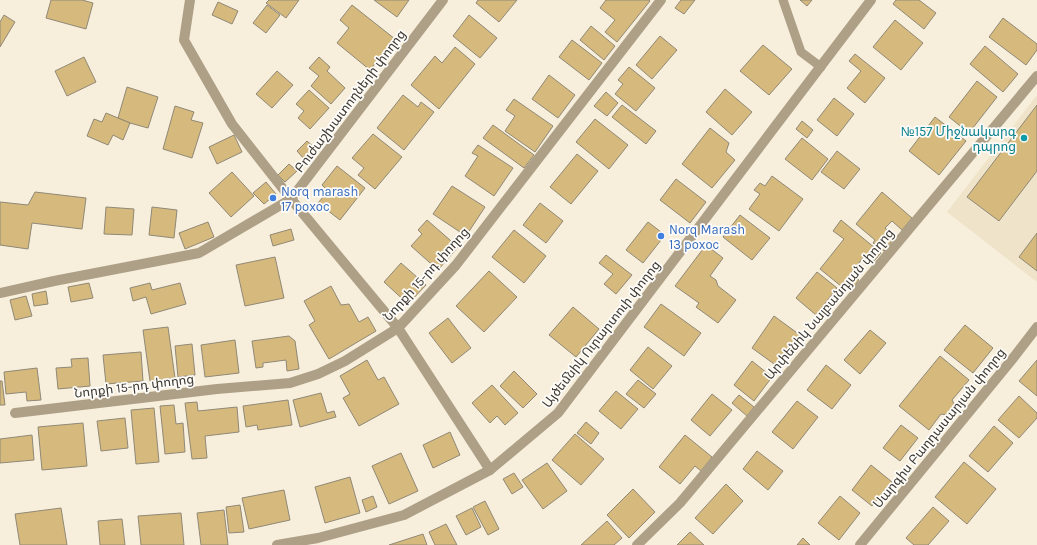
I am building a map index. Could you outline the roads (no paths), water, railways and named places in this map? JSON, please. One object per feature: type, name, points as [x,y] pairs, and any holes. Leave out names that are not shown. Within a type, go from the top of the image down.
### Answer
[{"type":"street","points":[[190,0],[184,40],[232,124],[291,200],[398,328],[490,470]]},
{"type":"street","name":"Բուժաշխատողների փողոց","points":[[0,293],[199,253],[291,200],[443,0]]},
{"type":"street","name":"Նորքի 15-րդ փողոց","points":[[14,412],[216,389],[290,383],[318,374],[338,365],[398,328],[456,265],[661,0]]},
{"type":"street","name":"Այծեմնիկ Ուրարտուի փողոց","points":[[277,545],[318,538],[404,515],[490,470],[558,413],[872,0]]},
{"type":"street","name":"Արփենիկ Նալբանդյան փողոց","points":[[637,545],[680,503],[1037,76]]},
{"type":"street","name":"Սարգիս Բաղդասարյան փողոց","points":[[860,545],[1037,327]]},
{"type":"lane","points":[[783,0],[801,52],[821,67]]},
{"type":"place","name":"№157 Միջնակարգ դպրոց","points":[[1024,138]]},
{"type":"place","name":"Norq marash 17 poxoc","points":[[273,198]]},
{"type":"place","name":"Norq Marash 13 poxoc","points":[[661,236]]}]
